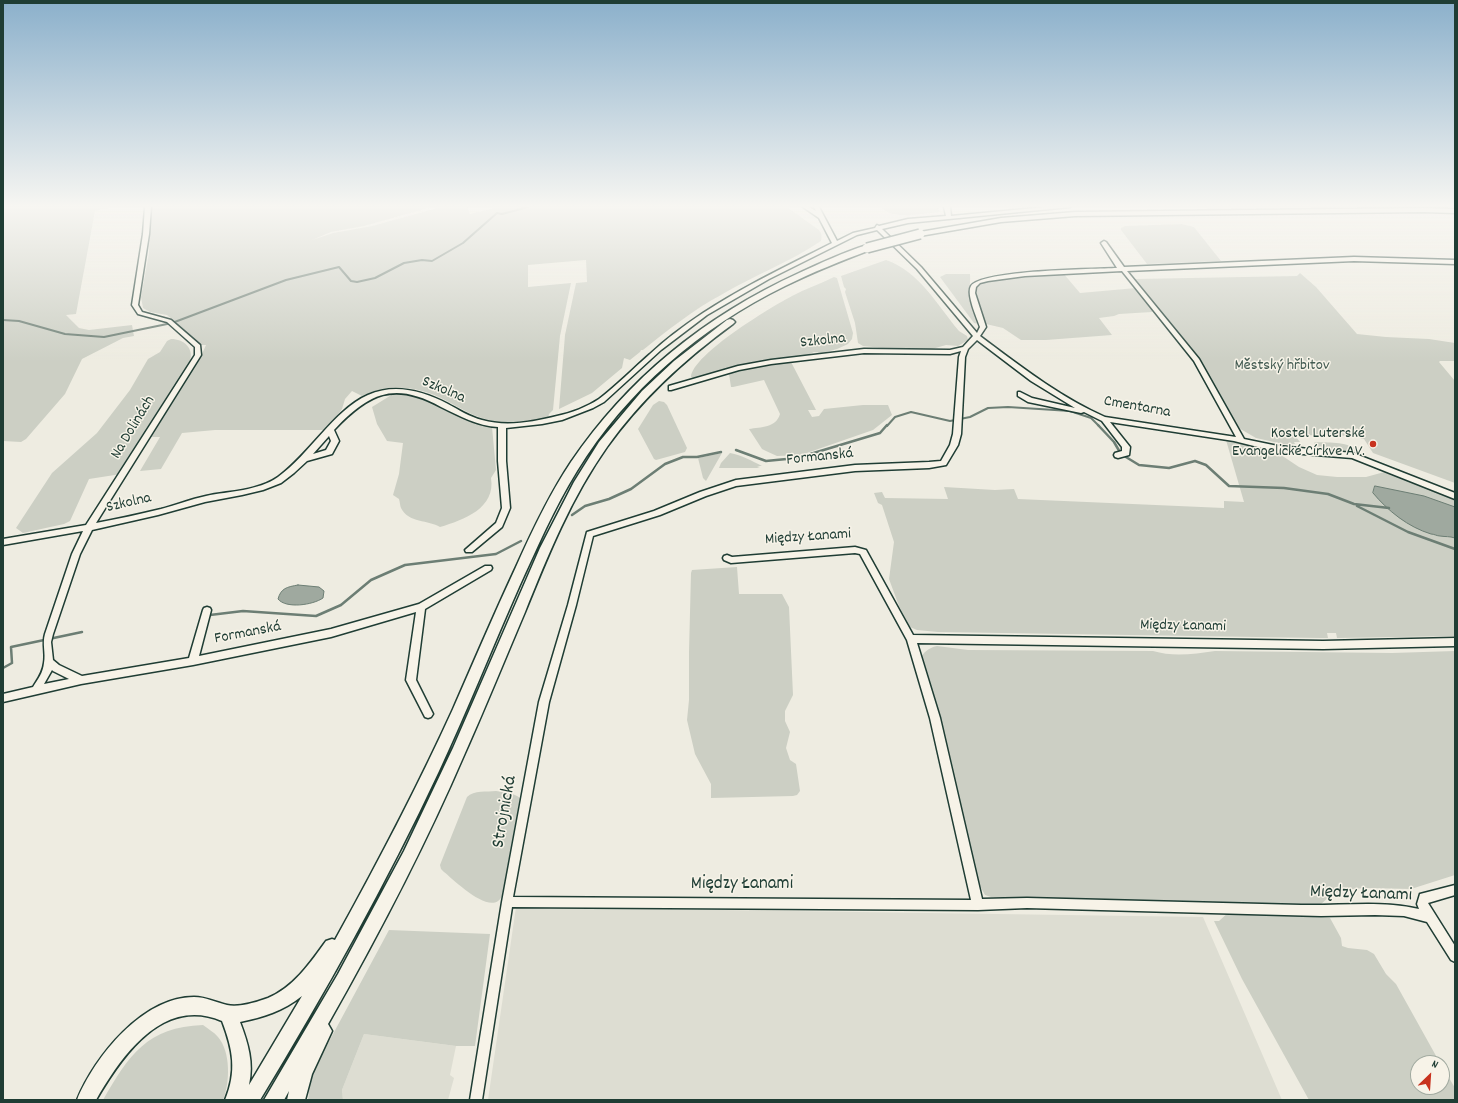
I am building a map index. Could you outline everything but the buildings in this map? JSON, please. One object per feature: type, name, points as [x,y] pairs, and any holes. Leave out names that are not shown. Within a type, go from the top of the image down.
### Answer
[{"type":"highway","points":[[250,1100],[290,1033],[369,893],[407,820],[446,739],[535,540],[565,482],[594,438],[620,406],[644,381],[675,353],[704,330],[744,304],[792,278],[848,258]]},
{"type":"highway","points":[[273,1100],[323,1017],[401,872],[446,779],[550,538],[575,489],[603,445],[654,385],[712,334],[749,310],[789,288],[853,258]]},
{"type":"highway","points":[[86,1100],[106,1066],[124,1044],[156,1017],[178,1008],[191,1006],[211,1008],[229,1015],[262,1009],[284,999],[296,990],[315,971],[369,893]]},
{"type":"highway","points":[[296,1100],[303,1072],[361,948]]},
{"type":"highway","points":[[229,1015],[238,1038],[243,1065],[241,1081],[234,1100]]},
{"type":"street","name":"Na Dolinách","points":[[36,690],[46,674],[49,662],[48,638],[76,554],[89,527],[198,355],[198,346],[169,321],[140,313],[135,305],[142,258]]},
{"type":"street","name":"Szkolna","points":[[3,542],[89,527],[151,514],[204,500],[250,492],[272,484],[287,475],[307,458],[351,408],[361,400],[376,393],[395,391],[422,394],[479,422],[502,425],[562,418],[595,405],[659,349],[705,314],[756,284],[805,258]]},
{"type":"street","name":"Cmentarna","points":[[909,258],[976,336],[1033,379],[1088,412],[1104,418],[1241,440],[1278,449],[1353,456],[1455,496]]},
{"type":"street","points":[[1115,258],[1197,360],[1241,440]]},
{"type":"street","points":[[965,348],[981,332],[983,325],[972,293],[974,286],[978,282],[1013,276],[1122,269],[1354,259],[1455,262]]},
{"type":"street","name":"Szkolna","points":[[671,388],[738,368],[778,361],[864,352],[950,352],[965,348]]},
{"type":"street","name":"Formanská","points":[[590,534],[657,513],[703,494],[736,483],[855,468],[929,465],[943,463],[954,445],[957,434],[962,357],[965,348]]},
{"type":"street","points":[[950,352],[962,357]]},
{"type":"street","points":[[1020,394],[1030,400],[1088,412]]},
{"type":"street","points":[[1104,418],[1126,447],[1126,453],[1118,455]]},
{"type":"street","points":[[469,550],[500,525],[506,508],[502,460],[502,425]]},
{"type":"street","points":[[307,458],[329,452],[335,441],[331,431]]},
{"type":"street","name":"Strojnická","points":[[476,1100],[507,902],[544,702],[572,605],[590,534]]},
{"type":"street","name":"Między Łanami","points":[[727,558],[731,560],[855,550],[863,552],[911,639],[935,718],[978,904]]},
{"type":"street","name":"Formanská","points":[[3,698],[81,680],[193,661],[331,633],[421,607],[488,568]]},
{"type":"street","points":[[421,607],[411,680],[428,714]]},
{"type":"street","points":[[193,661],[207,610]]},
{"type":"street","name":"Między Łanami","points":[[911,639],[1323,645],[1455,642]]},
{"type":"street","points":[[49,662],[56,668],[81,680]]},
{"type":"street","name":"Między Łanami","points":[[1455,890],[1424,898],[1422,904],[1455,956]]},
{"type":"street","name":"Między Łanami","points":[[507,902],[1027,903],[1321,911],[1404,911],[1430,917]]},
{"type":"shaded area","points":[[1375,486],[1424,496],[1455,507],[1455,538],[1431,534],[1406,523],[1385,506],[1373,493]]},
{"type":"shaded area","points":[[298,585],[319,587],[324,591],[323,598],[313,603],[300,605],[287,604],[278,599],[283,590],[291,586]]},
{"type":"shaded area","points":[[516,907],[1203,917],[1282,1100],[488,1100]]},
{"type":"shaded area","points":[[364,1034],[456,1046],[450,1075],[454,1078],[448,1100],[343,1100],[342,1090]]},
{"type":"green space","points":[[3,258],[86,258],[76,314],[66,315],[79,328],[89,330],[132,325],[134,336],[123,338],[82,359],[65,394],[26,439],[21,442],[3,441]]},
{"type":"green space","points":[[148,258],[791,258],[733,288],[701,307],[641,350],[630,360],[624,358],[622,368],[592,393],[559,409],[565,335],[576,283],[587,282],[586,260],[528,265],[528,287],[571,283],[560,336],[553,410],[549,414],[548,418],[520,422],[500,422],[480,418],[435,395],[414,389],[383,389],[362,396],[352,391],[345,399],[342,409],[326,430],[215,430],[182,433],[161,469],[140,471],[160,437],[148,437],[202,354],[206,345],[201,345],[167,315],[150,312],[143,308],[141,297]]},
{"type":"green space","points":[[1143,258],[1219,258],[1221,261],[1147,264]]},
{"type":"green space","points":[[886,260],[898,265],[918,281],[927,290],[959,331],[967,336],[968,340],[958,346],[946,345],[932,349],[882,348],[863,346],[858,343],[855,323],[841,276]]},
{"type":"green space","points":[[1063,273],[1080,293],[1136,288],[1153,308],[1152,312],[1119,314],[1099,318],[1112,335],[1046,340],[1021,340],[1003,328],[986,324],[974,293],[979,285],[993,279],[1024,275]]},
{"type":"green space","name":"Městský hřbitov","points":[[1300,273],[1316,287],[1357,334],[1429,339],[1455,343],[1455,361],[1439,362],[1455,381],[1455,483],[1373,453],[1364,439],[1361,439],[1359,436],[1298,435],[1296,437],[1300,442],[1294,442],[1295,444],[1283,444],[1256,438],[1237,427],[1233,423],[1196,354],[1135,279],[1297,276]]},
{"type":"green space","points":[[946,274],[970,274],[969,295],[978,324],[974,323],[940,277]]},
{"type":"green space","points":[[834,277],[837,278],[853,333],[852,339],[848,344],[822,353],[814,352],[805,356],[753,362],[695,379],[691,377],[695,367],[705,356],[718,344],[751,320],[792,296]]},
{"type":"green space","points":[[176,339],[187,345],[191,352],[190,361],[121,474],[89,479],[70,521],[64,524],[23,533],[16,528],[52,473],[97,433],[130,390],[148,359],[160,352],[167,341]]},
{"type":"green space","points":[[791,362],[816,410],[808,410],[812,417],[819,416],[824,409],[863,405],[888,405],[892,415],[873,430],[801,455],[777,456],[762,449],[749,429],[768,426],[778,419],[780,414],[764,380],[731,387],[729,374],[738,370]]},
{"type":"green space","points":[[393,394],[418,396],[477,423],[492,427],[496,470],[491,478],[489,497],[476,511],[459,521],[440,527],[414,519],[404,513],[399,499],[393,495],[399,474],[403,443],[387,441],[377,424],[372,407]]},
{"type":"green space","points":[[659,401],[664,402],[667,405],[687,448],[685,452],[656,460],[654,459],[638,429],[653,405]]},
{"type":"green space","points":[[1226,440],[1275,451],[1299,467],[1317,475],[1366,477],[1388,471],[1455,498],[1455,636],[1337,638],[1336,633],[1327,633],[1328,638],[1320,638],[938,632],[917,630],[910,627],[899,606],[889,579],[894,542],[882,505],[878,503],[874,493],[882,492],[885,498],[948,499],[944,487],[995,490],[1014,489],[1018,499],[1224,508],[1224,501],[1244,502]]},
{"type":"green space","points":[[1314,443],[1345,444],[1360,452],[1316,449]]},
{"type":"green space","points":[[722,453],[706,481],[703,478],[698,458]]},
{"type":"green space","points":[[730,453],[762,466],[757,466],[760,467],[757,468],[719,468],[721,463]]},
{"type":"green space","points":[[737,567],[739,594],[782,594],[789,607],[793,695],[785,711],[785,721],[790,732],[786,748],[790,760],[796,764],[800,791],[797,795],[711,798],[711,784],[695,754],[687,720],[689,700],[691,573],[692,570]]},
{"type":"green space","points":[[937,646],[968,650],[1153,651],[1168,654],[1191,654],[1215,651],[1392,653],[1455,651],[1455,875],[1411,889],[1365,888],[1342,890],[1331,895],[1319,906],[1033,900],[991,897],[985,895],[974,875],[951,760],[920,659],[923,654],[931,648]]},
{"type":"green space","points":[[477,792],[506,792],[520,798],[502,896],[497,902],[490,903],[464,889],[441,869],[440,865],[467,797]]},
{"type":"green space","points":[[1229,912],[1330,918],[1341,938],[1342,946],[1367,950],[1374,954],[1386,974],[1396,984],[1436,1055],[1410,1055],[1410,1095],[1450,1095],[1450,1080],[1455,1088],[1455,1100],[1309,1100],[1242,979],[1214,921],[1219,921]]},
{"type":"green space","points":[[389,930],[490,934],[475,1046],[456,1046],[364,1034],[342,1090],[343,1100],[308,1100],[311,1075]]},
{"type":"green space","points":[[203,1025],[218,1037],[225,1051],[228,1077],[223,1100],[103,1100],[131,1057],[142,1046],[167,1031]]},
{"type":"waterway","points":[[3,320],[19,321],[65,334],[104,337],[172,323],[286,280],[339,267],[351,281],[357,282],[375,278],[404,263],[422,260],[432,261],[436,258]]},
{"type":"waterway","points":[[887,426],[895,417],[911,412],[950,421],[970,417],[988,408],[1008,407],[1070,411],[1091,418],[1098,425]]},
{"type":"waterway","points":[[736,450],[766,461],[797,458],[880,433],[887,425]]},
{"type":"waterway","points":[[1098,425],[1114,442],[1121,454],[1139,465],[1169,468],[1195,461],[1206,465],[1229,486],[1284,488],[1328,494],[1354,504],[1389,508]]},
{"type":"waterway","points":[[572,515],[585,506],[609,499],[631,489],[665,464],[683,457],[697,457],[721,452]]},
{"type":"waterway","points":[[1357,506],[1408,532],[1455,549]]},
{"type":"waterway","points":[[210,615],[243,611],[316,616],[341,605],[371,580],[405,565],[496,554],[521,541]]},
{"type":"waterway","points":[[3,668],[12,663],[11,647],[82,632]]},
{"type":"place","name":"Kostel Luterské Evangelické Církve AV.","points":[[1373,444]]}]
